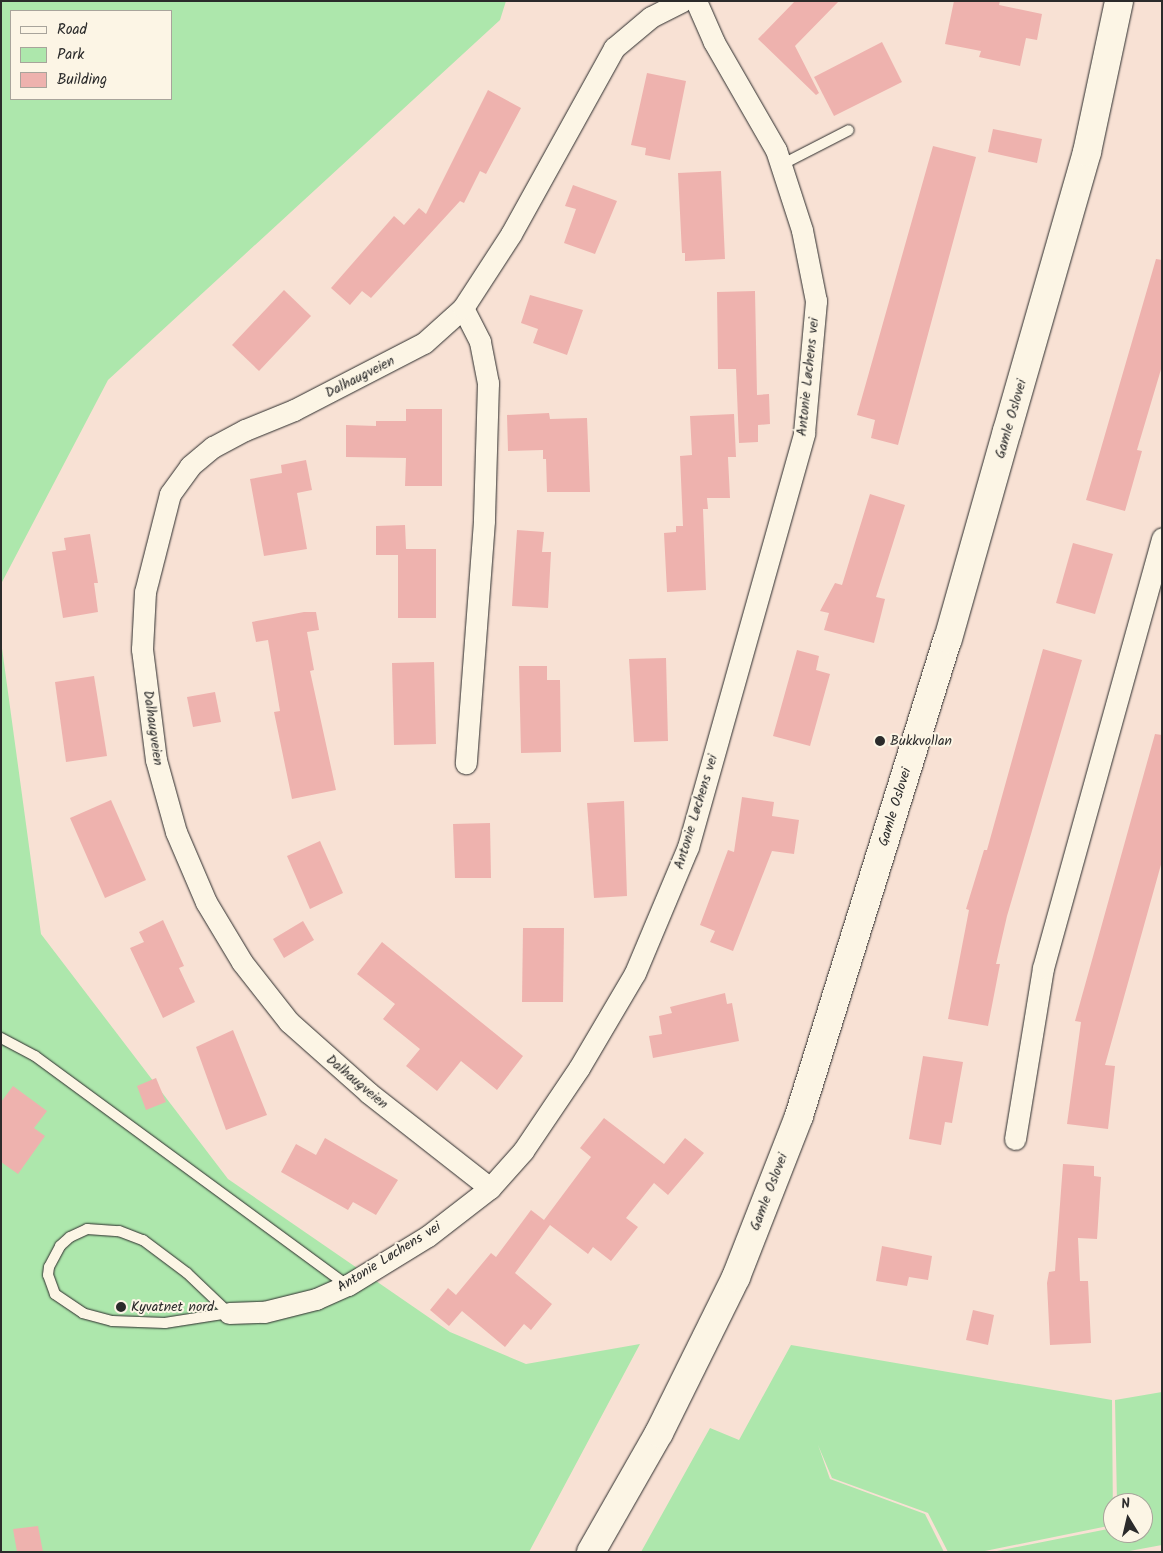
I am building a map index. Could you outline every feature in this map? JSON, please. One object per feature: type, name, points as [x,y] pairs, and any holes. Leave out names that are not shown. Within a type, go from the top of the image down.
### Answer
[{"type":"street","name":"Dalhaugveien","points":[[490,1188],[369,1093],[289,1022],[242,962],[206,902],[176,832],[156,760],[142,649],[145,592],[159,531],[170,494],[190,466],[213,447],[245,430],[294,410],[424,343],[463,308],[512,234],[614,48],[651,17],[682,1]]},
{"type":"street","name":"Antonie Løchens vei","points":[[230,1313],[264,1312],[316,1299],[348,1285],[428,1236],[490,1188],[523,1151],[547,1118],[630,981],[694,827],[804,433],[816,301],[802,230],[781,165],[696,1]]},
{"type":"street","name":"Gamle Oslovei","points":[[591,1552],[659,1433],[736,1277],[799,1116],[945,649],[1087,152],[1119,1]]},
{"type":"street","points":[[463,308],[480,342],[488,383],[484,522],[466,764]]},
{"type":"street","points":[[1015,1139],[1042,968],[1162,538]]},
{"type":"lane","points":[[781,165],[850,130]]},
{"type":"lane","points":[[1,1038],[36,1056],[348,1285]]},
{"type":"lane","name":"Antonie Løchens vei","points":[[87,1229],[119,1230],[143,1240],[230,1313],[165,1323],[112,1321],[84,1313],[55,1294],[50,1282],[48,1267],[60,1246],[70,1236],[87,1229]]},
{"type":"green space","points":[[1,1],[506,1],[500,20],[108,380],[1,584]]},
{"type":"green space","points":[[1,641],[41,934],[228,1179],[450,1332],[526,1364],[640,1344],[529,1552],[1,1552]]},
{"type":"green space","points":[[791,1345],[1112,1400],[1113,1493],[1103,1493],[1103,1527],[980,1552],[948,1552],[928,1513],[832,1478],[818,1445],[830,1479],[925,1514],[944,1552],[641,1552],[710,1428],[739,1440]]},
{"type":"green space","points":[[1162,1392],[1162,1545],[1124,1552],[992,1552],[1103,1530],[1103,1543],[1153,1543],[1153,1493],[1117,1493],[1115,1400]]},
{"type":"building","points":[[795,1],[839,1],[795,46],[819,93],[816,95],[758,39]]},
{"type":"building","points":[[954,1],[1000,1],[999,5],[1042,14],[1037,40],[1026,38],[1020,66],[979,57],[981,51],[945,44]]},
{"type":"building","points":[[882,42],[902,82],[834,116],[814,77]]},
{"type":"building","points":[[647,73],[686,81],[670,160],[645,155],[646,148],[631,145]]},
{"type":"building","points":[[488,90],[521,108],[486,174],[480,171],[464,203],[460,201],[371,298],[362,291],[350,305],[331,288],[394,216],[404,225],[419,208],[426,214]]},
{"type":"building","points":[[993,129],[1042,139],[1037,163],[988,152]]},
{"type":"building","points":[[933,146],[976,157],[898,445],[871,438],[875,420],[857,415]]},
{"type":"building","points":[[721,171],[725,259],[685,261],[685,253],[682,253],[678,173]]},
{"type":"building","points":[[573,185],[617,201],[595,254],[564,243],[576,209],[565,206]]},
{"type":"building","points":[[1156,259],[1162,260],[1162,366],[1137,450],[1142,451],[1125,511],[1086,500]]},
{"type":"building","points":[[284,290],[311,316],[259,371],[232,345]]},
{"type":"building","points":[[755,291],[757,395],[769,394],[770,424],[758,425],[758,442],[739,443],[736,369],[718,369],[717,292]]},
{"type":"building","points":[[530,295],[583,310],[567,355],[533,343],[538,329],[521,323]]},
{"type":"building","points":[[406,409],[442,409],[442,486],[405,486],[406,458],[346,457],[346,425],[376,426],[376,421],[406,421]]},
{"type":"building","points":[[549,413],[550,419],[587,418],[590,492],[547,492],[546,459],[543,459],[543,450],[508,451],[507,415]]},
{"type":"building","points":[[734,414],[736,457],[728,457],[730,498],[707,498],[708,509],[703,509],[706,590],[667,592],[664,533],[676,532],[676,526],[683,526],[680,456],[692,455],[690,416]]},
{"type":"building","points":[[306,460],[312,490],[297,493],[307,549],[264,556],[250,479],[282,473],[281,465]]},
{"type":"building","points":[[870,494],[905,505],[876,597],[885,599],[874,643],[824,630],[829,613],[820,611],[835,583],[842,585]]},
{"type":"building","points":[[405,525],[406,549],[436,549],[436,618],[398,618],[398,555],[376,555],[376,526]]},
{"type":"building","points":[[517,530],[544,532],[542,552],[551,552],[548,608],[512,606]]},
{"type":"building","points":[[90,534],[98,583],[94,583],[98,612],[63,618],[52,552],[66,550],[64,538]]},
{"type":"building","points":[[1073,543],[1113,554],[1095,614],[1056,603]]},
{"type":"building","points":[[304,612],[316,612],[319,630],[307,632],[314,670],[310,671],[336,790],[292,799],[274,712],[280,711],[268,640],[256,642],[252,622]]},
{"type":"building","points":[[1043,649],[1082,660],[1007,916],[996,964],[1000,964],[988,1026],[948,1019],[969,910],[966,909],[984,850],[987,850]]},
{"type":"building","points":[[797,650],[819,656],[816,670],[830,674],[810,746],[773,736]]},
{"type":"building","points":[[666,658],[668,741],[634,742],[629,659]]},
{"type":"building","points":[[434,662],[436,744],[394,745],[392,663]]},
{"type":"building","points":[[519,666],[547,666],[547,680],[560,680],[561,752],[521,753]]},
{"type":"building","points":[[94,676],[107,756],[66,762],[55,682]]},
{"type":"building","points":[[215,692],[221,722],[193,727],[187,697]]},
{"type":"building","points":[[1155,734],[1162,735],[1162,861],[1105,1065],[1115,1066],[1108,1129],[1067,1124],[1081,1022],[1075,1021]]},
{"type":"building","points":[[742,797],[774,802],[772,816],[799,820],[794,854],[772,851],[733,951],[710,942],[715,931],[700,925],[728,850],[734,852]]},
{"type":"building","points":[[111,800],[146,880],[105,898],[70,818]]},
{"type":"building","points":[[624,801],[627,896],[594,898],[587,803]]},
{"type":"building","points":[[490,823],[491,878],[455,878],[453,824]]},
{"type":"building","points":[[320,841],[343,893],[310,909],[287,856]]},
{"type":"building","points":[[163,920],[184,966],[179,968],[195,1002],[163,1018],[130,948],[144,942],[139,932]]},
{"type":"building","points":[[303,921],[314,940],[284,958],[273,939]]},
{"type":"building","points":[[523,928],[564,928],[563,1002],[522,1002]]},
{"type":"building","points":[[382,942],[523,1056],[497,1090],[461,1061],[437,1091],[406,1066],[420,1049],[383,1019],[395,1004],[357,974]]},
{"type":"building","points":[[725,993],[727,1004],[732,1003],[739,1041],[653,1058],[649,1036],[662,1034],[659,1016],[672,1013],[670,1007]]},
{"type":"building","points":[[233,1030],[267,1115],[226,1130],[196,1047]]},
{"type":"building","points":[[923,1056],[963,1062],[952,1123],[945,1122],[941,1145],[909,1139]]},
{"type":"building","points":[[156,1078],[166,1102],[146,1110],[137,1086]]},
{"type":"building","points":[[13,1086],[47,1111],[34,1128],[45,1136],[18,1174],[1,1162],[1,1102]]},
{"type":"building","points":[[604,1118],[664,1164],[685,1138],[704,1153],[668,1195],[654,1183],[626,1218],[638,1227],[611,1261],[593,1247],[588,1254],[550,1225],[515,1273],[552,1304],[531,1330],[524,1324],[505,1347],[462,1311],[449,1326],[430,1310],[448,1288],[456,1295],[491,1253],[496,1257],[531,1210],[544,1220],[591,1157],[580,1148]]},
{"type":"building","points":[[325,1138],[398,1180],[376,1215],[353,1202],[348,1210],[281,1172],[296,1144],[316,1155]]},
{"type":"building","points":[[1063,1164],[1094,1166],[1094,1176],[1101,1177],[1097,1239],[1078,1238],[1080,1281],[1088,1281],[1091,1343],[1050,1345],[1047,1283],[1049,1272],[1055,1271]]},
{"type":"building","points":[[882,1246],[932,1256],[928,1280],[909,1277],[907,1286],[876,1281]]},
{"type":"building","points":[[973,1310],[994,1315],[988,1345],[966,1340]]},
{"type":"building","points":[[38,1526],[43,1552],[17,1552],[13,1529]]},
{"type":"place","name":"Bukkvollan","points":[[880,741]]},
{"type":"place","name":"Kyvatnet nord","points":[[121,1307]]}]
